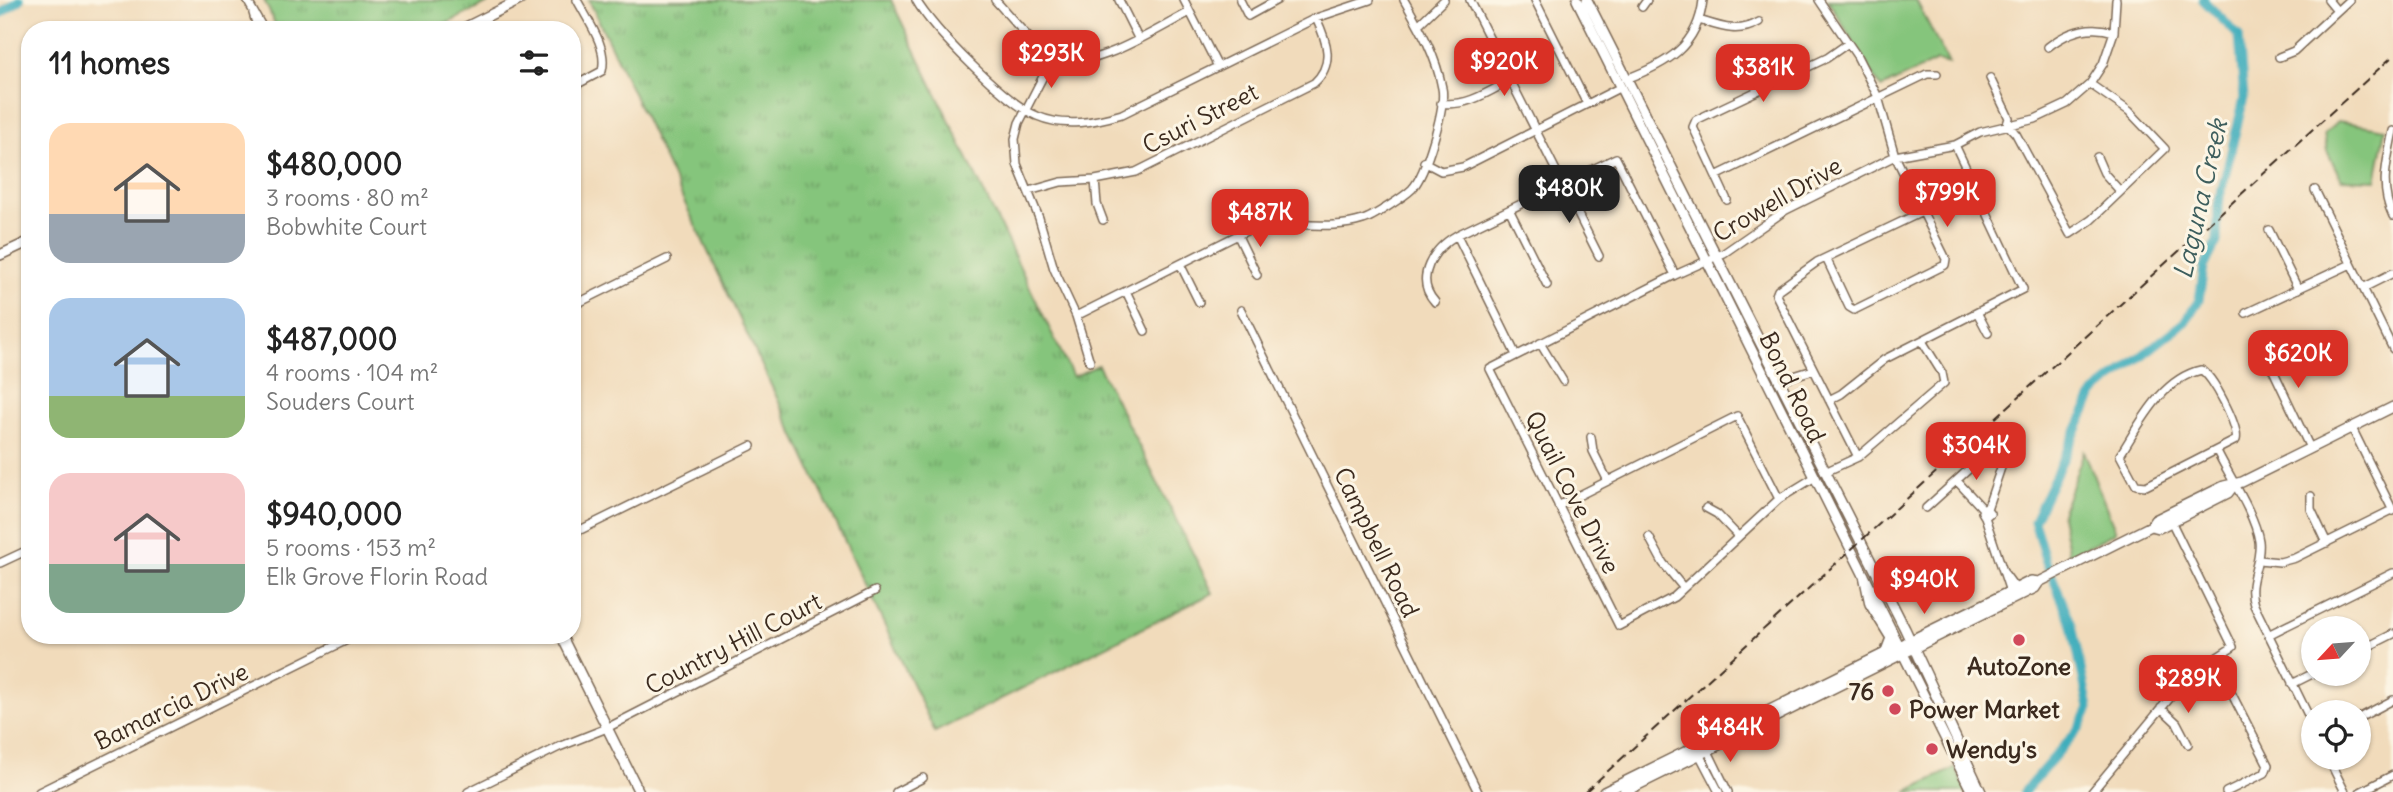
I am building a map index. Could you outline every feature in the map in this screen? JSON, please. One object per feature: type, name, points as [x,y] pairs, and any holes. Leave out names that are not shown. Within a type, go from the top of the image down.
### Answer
[{"type":"main road","points":[[478,21],[520,0]]},
{"type":"main road","name":"Bond Road","points":[[1577,0],[1623,83]]},
{"type":"main road","name":"Bond Road","points":[[1587,0],[1623,83],[1850,521],[1977,792]]},
{"type":"main road","points":[[0,255],[21,245]]},
{"type":"main road","name":"Bond Road","points":[[1712,258],[1815,477],[1905,642]]},
{"type":"main road","points":[[1748,339],[1772,380],[1778,381]]},
{"type":"main road","points":[[1624,792],[1775,708],[1905,642],[2013,590],[2031,582],[2039,582],[2151,526],[2155,520],[2224,486],[2234,485],[2393,407]]},
{"type":"main road","points":[[1790,425],[1797,430],[1818,470],[1825,472]]},
{"type":"main road","points":[[1815,477],[1824,482],[1850,521]]},
{"type":"main road","points":[[2151,526],[2159,528],[2228,493],[2234,485]]},
{"type":"main road","points":[[1864,570],[1870,604],[1891,638],[1886,652]]},
{"type":"main road","points":[[1604,792],[1791,710],[2035,588],[2039,582]]},
{"type":"main road","points":[[1998,607],[2002,601],[2017,593],[2013,590]]},
{"type":"main road","points":[[565,644],[639,792]]},
{"type":"main road","name":"Bond Road","points":[[1910,652],[1958,762],[1962,764],[1977,792]]},
{"type":"main road","points":[[1791,710],[1792,704],[1803,694]]},
{"type":"main road","points":[[1751,729],[1775,708]]},
{"type":"street","points":[[247,0],[258,21]]},
{"type":"street","points":[[578,0],[603,52],[604,65],[602,71],[581,83]]},
{"type":"street","points":[[916,0],[940,32],[999,89],[1025,109],[1052,120],[1093,122],[1122,114],[1316,18],[1370,0]]},
{"type":"street","points":[[995,0],[1053,57],[1090,61],[1190,12]]},
{"type":"street","points":[[1119,0],[1138,38]]},
{"type":"street","points":[[1184,0],[1218,67]]},
{"type":"street","points":[[1240,0],[1248,16],[1277,0]]},
{"type":"street","points":[[1076,316],[1238,236],[1276,222],[1325,227],[1364,220],[1413,188],[1433,142],[1443,91],[1433,53],[1404,0]]},
{"type":"street","points":[[1418,25],[1444,0]]},
{"type":"street","points":[[1469,0],[1599,256]]},
{"type":"street","points":[[1535,0],[1587,104]]},
{"type":"street","points":[[1424,162],[1441,171],[1463,167],[1672,58],[1688,43],[1699,20],[1703,0]]},
{"type":"street","points":[[1819,0],[1878,97],[1895,156],[1946,259],[1945,265],[1854,310],[1849,307],[1826,258]]},
{"type":"street","name":"Crowell Drive","points":[[1712,258],[1786,210],[1895,156],[1955,145],[1980,132],[2057,110],[2090,83],[2103,64],[2114,32],[2116,0]]},
{"type":"street","points":[[2328,0],[2337,11]]},
{"type":"street","points":[[2279,57],[2294,51],[2349,0]]},
{"type":"street","points":[[253,12],[256,21]]},
{"type":"street","name":"Csuri Street","points":[[1029,191],[1061,182],[1095,180],[1136,172],[1314,83],[1323,75],[1328,55],[1316,18]]},
{"type":"street","points":[[1699,20],[1731,30],[1759,22]]},
{"type":"street","points":[[2048,47],[2085,29],[2102,28],[2114,32]]},
{"type":"street","points":[[1727,200],[1718,175],[1693,127],[1696,120],[1827,58],[1847,44]]},
{"type":"street","points":[[1053,57],[1025,109],[1015,139],[1017,164],[1029,191],[1054,269],[1076,316],[1090,362]]},
{"type":"street","points":[[1718,175],[1927,74],[1937,74]]},
{"type":"street","points":[[1990,78],[2009,118],[2007,124],[2016,134],[2070,234],[2091,220],[2165,149],[2129,111],[2090,83]]},
{"type":"street","points":[[1441,103],[1454,105],[1472,101],[1511,80]]},
{"type":"street","points":[[2393,131],[2384,180],[2393,215]]},
{"type":"street","points":[[1829,400],[1841,394],[1885,359],[2020,293],[2023,285],[1955,145]]},
{"type":"street","points":[[2097,157],[2108,178],[2120,191]]},
{"type":"street","points":[[1435,302],[1426,283],[1430,261],[1441,246],[1457,235],[1616,158],[1675,275]]},
{"type":"street","points":[[1095,180],[1097,204],[1103,220]]},
{"type":"street","points":[[2315,190],[2393,349]]},
{"type":"street","points":[[1510,211],[1547,285]]},
{"type":"street","points":[[1858,457],[1776,295],[1778,290],[1826,258],[1922,212]]},
{"type":"street","points":[[2269,230],[2298,289]]},
{"type":"street","points":[[1457,235],[1516,355]]},
{"type":"street","points":[[1238,236],[1257,275]]},
{"type":"street","name":"Quail Cove Drive","points":[[1712,258],[1490,369],[1619,626],[1665,603],[1779,499],[1815,477]]},
{"type":"street","points":[[581,302],[667,259]]},
{"type":"street","points":[[1180,264],[1199,302]]},
{"type":"street","points":[[2246,313],[2351,264]]},
{"type":"street","points":[[2363,288],[2393,273]]},
{"type":"street","points":[[1126,291],[1145,331]]},
{"type":"street","name":"Campbell Road","points":[[1241,310],[1478,792]]},
{"type":"street","points":[[1978,314],[1987,333]]},
{"type":"street","points":[[1825,472],[1858,457],[1944,383],[1942,373],[1922,341]]},
{"type":"street","points":[[1540,343],[1563,381]]},
{"type":"street","points":[[2310,448],[2272,368],[2324,345]]},
{"type":"street","points":[[1778,381],[1814,370]]},
{"type":"street","points":[[2201,370],[2210,376],[2238,432],[2234,442],[2217,451],[2143,487],[2134,484],[2120,455],[2158,397],[2181,379],[2201,370]]},
{"type":"street","points":[[1558,506],[1737,416],[1779,499]]},
{"type":"street","points":[[2259,560],[2290,560],[2393,510],[2352,428]]},
{"type":"street","points":[[1926,508],[2001,440],[2012,435],[1985,512]]},
{"type":"street","points":[[1591,437],[1593,451],[1607,480]]},
{"type":"street","points":[[581,530],[751,446]]},
{"type":"street","points":[[2217,451],[2256,531],[2259,560],[2251,578],[2251,594],[2301,702]]},
{"type":"street","points":[[1957,481],[1985,512],[2005,574],[2013,590]]},
{"type":"street","points":[[2311,496],[2311,509],[2327,542]]},
{"type":"street","points":[[1706,508],[1717,513],[1737,535]]},
{"type":"street","points":[[2092,792],[2192,673],[2230,651],[2233,643],[2171,522]]},
{"type":"street","points":[[1649,537],[1663,563],[1682,586]]},
{"type":"street","points":[[0,564],[21,554]]},
{"type":"street","points":[[2268,635],[2393,573]]},
{"type":"street","name":"Country Hill Court","points":[[468,792],[559,747],[607,728],[876,591]]},
{"type":"street","points":[[2371,645],[2393,634]]},
{"type":"street","name":"Bamarcia Drive","points":[[39,792],[339,644]]},
{"type":"street","points":[[2214,659],[2268,765],[2265,773],[2226,792]]},
{"type":"street","points":[[2292,684],[2301,680]]},
{"type":"street","points":[[2371,712],[2393,701]]},
{"type":"street","points":[[2161,708],[2177,723],[2188,744]]},
{"type":"street","points":[[1702,749],[1719,792]]},
{"type":"street","points":[[1702,749],[1728,792]]},
{"type":"street","points":[[2334,770],[2345,792]]},
{"type":"street","points":[[2360,792],[2393,775]]},
{"type":"street","points":[[896,792],[923,778]]},
{"type":"green space","points":[[264,0],[494,0],[452,21],[274,21]]},
{"type":"green space","points":[[589,0],[891,0],[1073,377],[1098,365],[1213,593],[935,732]]},
{"type":"green space","points":[[1828,0],[1916,0],[1949,64],[1937,61],[1881,88]]},
{"type":"green space","points":[[2338,121],[2386,129],[2376,180],[2341,179],[2327,151],[2324,134]]},
{"type":"green space","points":[[2084,451],[2116,532],[2069,556],[2061,516]]},
{"type":"green space","points":[[1955,768],[1967,792],[1906,792]]},
{"type":"waterway","name":"Laguna Creek","points":[[0,14],[20,0]]},
{"type":"waterway","name":"Laguna Creek","points":[[2024,792],[2080,727],[2089,708],[2072,625],[2045,559],[2034,521],[2094,393],[2185,322],[2199,300],[2204,267],[2217,242],[2218,205],[2244,98],[2239,36],[2203,0]]},
{"type":"railway","points":[[1585,792],[2393,56]]},
{"type":"place","name":"AutoZone","points":[[2019,640]]},
{"type":"place","name":"76","points":[[1888,691]]},
{"type":"place","name":"Power Market","points":[[1895,709]]},
{"type":"place","name":"Wendy's","points":[[1932,749]]}]
